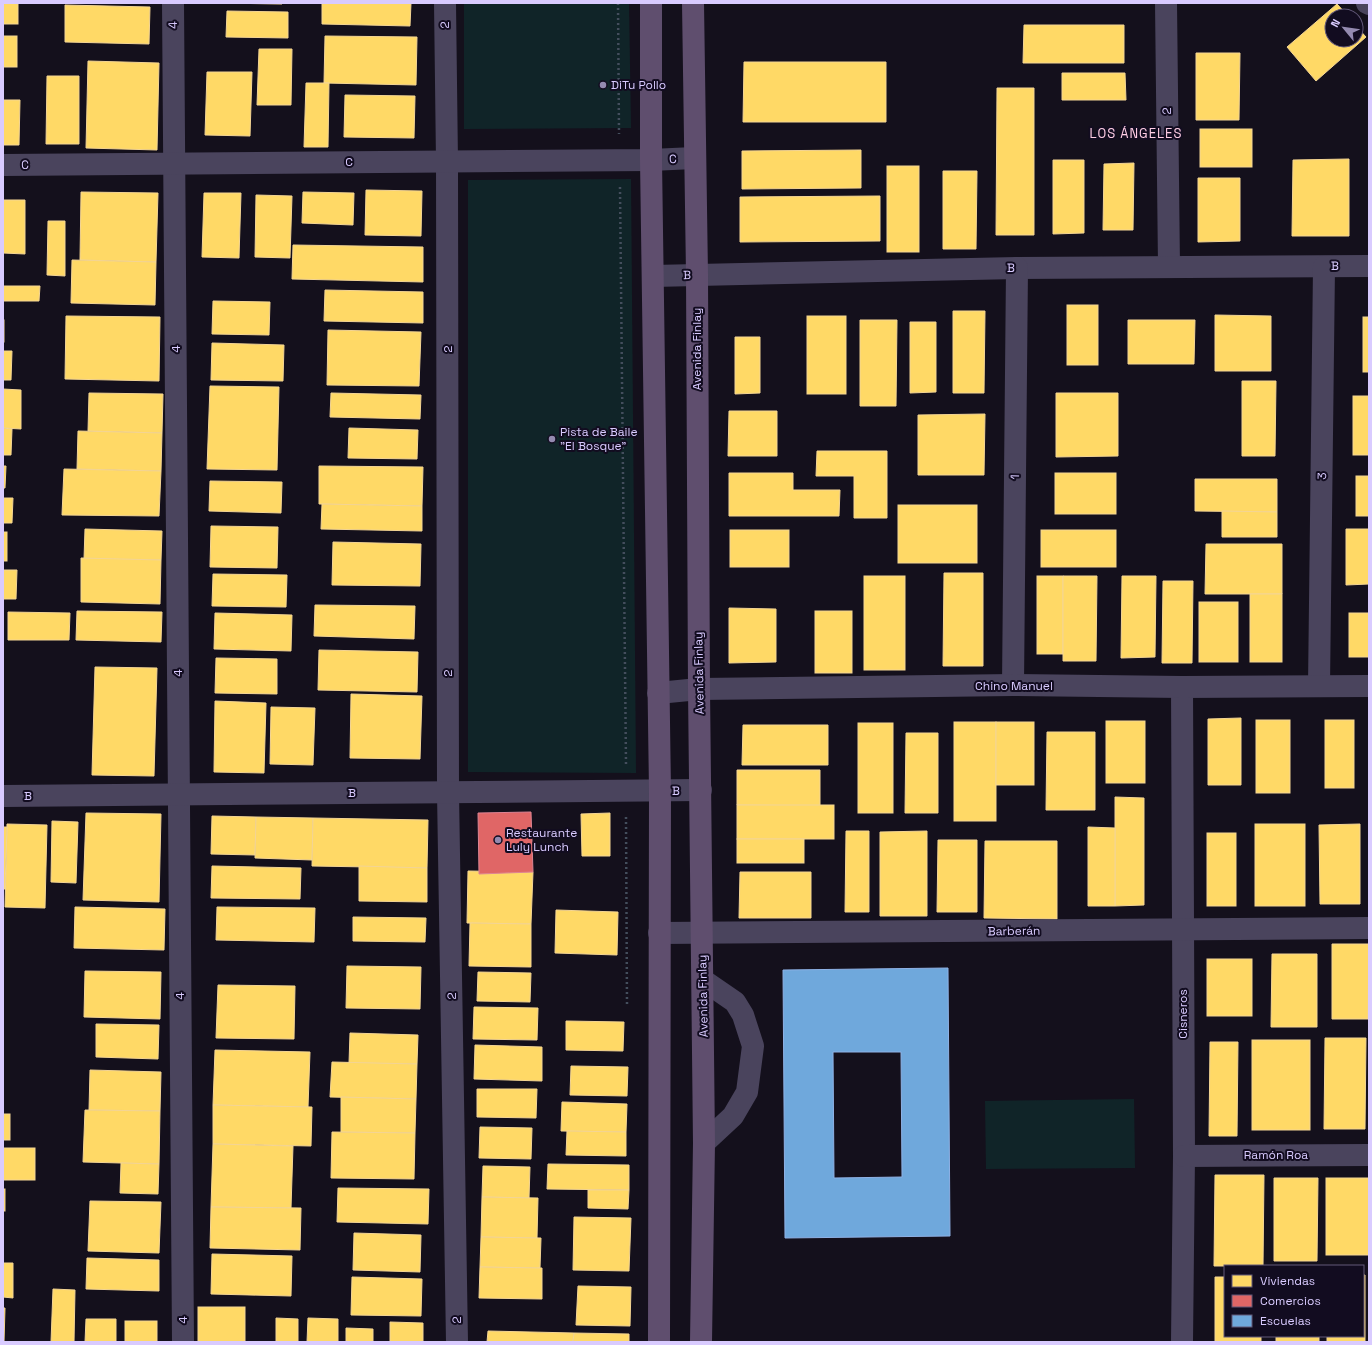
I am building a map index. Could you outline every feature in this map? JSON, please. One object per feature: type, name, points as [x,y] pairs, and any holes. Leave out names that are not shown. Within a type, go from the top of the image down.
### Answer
[{"type":"main road","points":[[650,3],[660,791],[658,1342]]},
{"type":"main road","name":"Avenida Finlay","points":[[693,3],[694,158],[697,275],[699,689],[704,1143],[701,1342]]},
{"type":"street","name":"4","points":[[173,3],[183,1342]]},
{"type":"street","name":"2","points":[[444,3],[447,162],[448,792],[458,1342]]},
{"type":"street","name":"2","points":[[1166,3],[1169,266]]},
{"type":"street","name":"C","points":[[3,165],[651,160],[694,158]]},
{"type":"street","name":"3","points":[[1319,686],[1324,266]]},
{"type":"street","name":"B","points":[[653,276],[1017,268],[1369,266]]},
{"type":"street","name":"1","points":[[1013,685],[1017,268]]},
{"type":"street","name":"Chino Manuel","points":[[658,693],[699,689],[1013,685],[1182,687],[1369,686]]},
{"type":"street","name":"Cisneros","points":[[1182,687],[1184,1156],[1182,1342]]},
{"type":"street","name":"B","points":[[3,796],[701,790]]},
{"type":"street","name":"Barberán","points":[[659,933],[702,934],[1369,928]]},
{"type":"street","points":[[703,980],[735,1002],[743,1015],[753,1046],[747,1092],[733,1116],[704,1143]]},
{"type":"street","name":"Ramón Roa","points":[[1184,1156],[1369,1155]]},
{"type":"path","points":[[618,3],[627,1004]]},
{"type":"green space","points":[[464,3],[629,3],[631,128],[464,129]]},
{"type":"green space","points":[[631,179],[636,773],[468,772],[468,180]]},
{"type":"green space","points":[[1134,1099],[1135,1168],[986,1169],[985,1101]]},
{"type":"building: Viviendas","points":[[3,3],[18,3],[18,24],[3,24]]},
{"type":"building: Viviendas","points":[[217,3],[282,3],[282,4]]},
{"type":"building: Viviendas","points":[[322,3],[411,3],[410,26],[322,24]]},
{"type":"building: Viviendas","points":[[1337,4],[1341,8],[1332,8]]},
{"type":"building: Viviendas","points":[[65,5],[150,7],[149,44],[65,42]]},
{"type":"building: Viviendas","points":[[227,11],[288,12],[288,38],[226,37]]},
{"type":"building: Viviendas","points":[[1324,15],[1324,48],[1354,48],[1316,81],[1287,47]]},
{"type":"building: Viviendas","points":[[1024,25],[1124,25],[1124,63],[1023,63]]},
{"type":"building: Viviendas","points":[[3,36],[17,36],[17,67],[3,67]]},
{"type":"building: Viviendas","points":[[325,36],[417,37],[416,85],[324,83]]},
{"type":"building: Viviendas","points":[[259,49],[292,49],[291,105],[257,105]]},
{"type":"building: Viviendas","points":[[1196,53],[1240,53],[1239,120],[1196,120]]},
{"type":"building: Viviendas","points":[[88,61],[159,63],[157,150],[86,148]]},
{"type":"building: Viviendas","points":[[744,62],[886,62],[886,122],[743,122]]},
{"type":"building: Viviendas","points":[[207,72],[252,72],[250,136],[205,135]]},
{"type":"building: Viviendas","points":[[1062,73],[1125,73],[1126,100],[1062,100]]},
{"type":"building: Viviendas","points":[[47,76],[79,76],[79,144],[46,144]]},
{"type":"building: Viviendas","points":[[306,83],[329,83],[328,147],[304,147]]},
{"type":"building: Viviendas","points":[[997,88],[1034,88],[1034,235],[996,235]]},
{"type":"building: Viviendas","points":[[345,95],[415,96],[414,138],[344,137]]},
{"type":"building: Viviendas","points":[[3,100],[20,100],[19,145],[3,145]]},
{"type":"building: Viviendas","points":[[1200,129],[1252,129],[1252,167],[1200,167]]},
{"type":"building: Viviendas","points":[[861,150],[861,188],[742,189],[742,151]]},
{"type":"building: Viviendas","points":[[1349,159],[1349,236],[1292,236],[1293,160]]},
{"type":"building: Viviendas","points":[[1053,160],[1084,160],[1084,233],[1053,234]]},
{"type":"building: Viviendas","points":[[1134,163],[1133,230],[1103,230],[1104,164]]},
{"type":"building: Viviendas","points":[[887,166],[919,166],[919,252],[887,252]]},
{"type":"building: Viviendas","points":[[943,171],[977,171],[976,249],[943,249]]},
{"type":"building: Viviendas","points":[[1198,178],[1240,178],[1240,241],[1198,242]]},
{"type":"building: Viviendas","points":[[366,190],[422,191],[421,236],[365,235]]},
{"type":"building: Viviendas","points":[[81,192],[158,193],[156,262],[80,260]]},
{"type":"building: Viviendas","points":[[303,192],[354,193],[353,225],[302,223]]},
{"type":"building: Viviendas","points":[[204,193],[241,193],[239,258],[202,257]]},
{"type":"building: Viviendas","points":[[256,195],[292,196],[290,258],[255,257]]},
{"type":"building: Viviendas","points":[[880,196],[880,241],[740,242],[740,197]]},
{"type":"building: Viviendas","points":[[3,200],[25,200],[25,254],[3,253]]},
{"type":"building: Viviendas","points":[[48,221],[65,221],[65,276],[47,275]]},
{"type":"building: Viviendas","points":[[293,245],[423,247],[423,282],[292,279]]},
{"type":"building: Viviendas","points":[[72,260],[156,262],[155,305],[71,303]]},
{"type":"building: Viviendas","points":[[3,286],[40,286],[39,301],[3,301]]},
{"type":"building: Viviendas","points":[[325,290],[423,292],[423,323],[324,321]]},
{"type":"building: Viviendas","points":[[213,301],[270,302],[269,335],[212,334]]},
{"type":"building: Viviendas","points":[[1067,305],[1098,305],[1098,365],[1067,365]]},
{"type":"building: Viviendas","points":[[953,311],[985,311],[984,393],[953,393]]},
{"type":"building: Viviendas","points":[[1215,315],[1271,316],[1271,371],[1215,371]]},
{"type":"building: Viviendas","points":[[66,316],[160,317],[159,381],[65,379]]},
{"type":"building: Viviendas","points":[[807,316],[846,316],[846,394],[807,394]]},
{"type":"building: Viviendas","points":[[1363,317],[1369,317],[1369,372],[1363,372]]},
{"type":"building: Viviendas","points":[[4,320],[4,342],[3,342]]},
{"type":"building: Viviendas","points":[[860,320],[897,320],[896,406],[860,406]]},
{"type":"building: Viviendas","points":[[1128,320],[1195,320],[1194,364],[1128,364]]},
{"type":"building: Viviendas","points":[[910,322],[936,322],[936,392],[910,393]]},
{"type":"building: Viviendas","points":[[328,330],[421,332],[419,386],[327,385]]},
{"type":"building: Viviendas","points":[[735,337],[760,337],[760,393],[735,394]]},
{"type":"building: Viviendas","points":[[212,343],[284,345],[283,381],[211,380]]},
{"type":"building: Viviendas","points":[[3,351],[12,351],[11,380],[3,380]]},
{"type":"building: Viviendas","points":[[1242,381],[1276,381],[1275,456],[1242,456]]},
{"type":"building: Viviendas","points":[[210,386],[279,387],[277,470],[207,469]]},
{"type":"building: Viviendas","points":[[3,389],[21,390],[21,429],[3,428]]},
{"type":"building: Viviendas","points":[[89,393],[163,394],[162,433],[88,431]]},
{"type":"building: Viviendas","points":[[331,393],[421,395],[420,419],[330,417]]},
{"type":"building: Viviendas","points":[[1056,393],[1118,393],[1118,456],[1056,457]]},
{"type":"building: Viviendas","points":[[1353,396],[1369,396],[1369,455],[1353,455]]},
{"type":"building: Viviendas","points":[[729,411],[777,411],[777,456],[728,456]]},
{"type":"building: Viviendas","points":[[985,414],[984,475],[918,475],[918,415]]},
{"type":"building: Viviendas","points":[[3,428],[12,429],[11,455],[3,455]]},
{"type":"building: Viviendas","points":[[349,428],[418,430],[417,459],[348,458]]},
{"type":"building: Viviendas","points":[[78,431],[162,433],[161,471],[77,469]]},
{"type":"building: Viviendas","points":[[817,451],[887,451],[887,518],[854,518],[854,476],[816,476]]},
{"type":"building: Viviendas","points":[[3,466],[6,466],[5,488],[3,488]]},
{"type":"building: Viviendas","points":[[319,466],[423,467],[422,506],[319,504]]},
{"type":"building: Viviendas","points":[[64,469],[161,471],[159,516],[62,515]]},
{"type":"building: Viviendas","points":[[729,473],[793,473],[793,490],[840,490],[839,516],[729,516]]},
{"type":"building: Viviendas","points":[[1055,473],[1116,473],[1116,514],[1055,514]]},
{"type":"building: Viviendas","points":[[1356,476],[1369,476],[1369,516],[1356,516]]},
{"type":"building: Viviendas","points":[[1195,479],[1277,479],[1277,512],[1195,511]]},
{"type":"building: Viviendas","points":[[210,481],[282,482],[281,513],[209,511]]},
{"type":"building: Viviendas","points":[[3,498],[13,498],[12,523],[3,523]]},
{"type":"building: Viviendas","points":[[322,504],[422,506],[422,531],[321,529]]},
{"type":"building: Viviendas","points":[[898,505],[977,505],[977,563],[898,563]]},
{"type":"building: Viviendas","points":[[1222,511],[1277,512],[1277,537],[1222,537]]},
{"type":"building: Viviendas","points":[[211,526],[278,527],[277,568],[210,567]]},
{"type":"building: Viviendas","points":[[85,529],[162,531],[161,560],[84,559]]},
{"type":"building: Viviendas","points":[[1346,529],[1369,529],[1369,584],[1346,585]]},
{"type":"building: Viviendas","points":[[730,530],[789,530],[789,567],[730,567]]},
{"type":"building: Viviendas","points":[[1041,530],[1116,530],[1116,567],[1041,567]]},
{"type":"building: Viviendas","points":[[3,532],[7,532],[7,561],[3,561]]},
{"type":"building: Viviendas","points":[[333,542],[421,544],[420,586],[332,585]]},
{"type":"building: Viviendas","points":[[1206,544],[1282,544],[1282,594],[1205,594]]},
{"type":"building: Viviendas","points":[[81,558],[161,560],[160,604],[81,602]]},
{"type":"building: Viviendas","points":[[3,570],[17,570],[16,599],[3,599]]},
{"type":"building: Viviendas","points":[[944,573],[983,573],[983,666],[943,666]]},
{"type":"building: Viviendas","points":[[213,574],[287,575],[286,607],[212,606]]},
{"type":"building: Viviendas","points":[[864,576],[905,576],[905,670],[864,670]]},
{"type":"building: Viviendas","points":[[1037,576],[1063,576],[1063,654],[1037,654]]},
{"type":"building: Viviendas","points":[[1063,576],[1097,576],[1096,661],[1063,661]]},
{"type":"building: Viviendas","points":[[1122,576],[1156,576],[1155,657],[1121,658]]},
{"type":"building: Viviendas","points":[[1163,581],[1193,581],[1192,663],[1162,663]]},
{"type":"building: Viviendas","points":[[1250,594],[1282,594],[1282,662],[1250,662]]},
{"type":"building: Viviendas","points":[[1199,602],[1238,602],[1238,662],[1199,662]]},
{"type":"building: Viviendas","points":[[315,605],[415,606],[414,639],[314,636]]},
{"type":"building: Viviendas","points":[[729,608],[776,609],[776,662],[729,663]]},
{"type":"building: Viviendas","points":[[77,611],[162,612],[161,642],[76,640]]},
{"type":"building: Viviendas","points":[[815,611],[852,611],[852,673],[815,673]]},
{"type":"building: Viviendas","points":[[8,612],[70,613],[69,640],[8,640]]},
{"type":"building: Viviendas","points":[[215,613],[292,615],[291,651],[214,649]]},
{"type":"building: Viviendas","points":[[1349,613],[1369,613],[1369,657],[1349,657]]},
{"type":"building: Viviendas","points":[[319,650],[418,652],[417,692],[318,690]]},
{"type":"building: Viviendas","points":[[216,658],[277,659],[277,694],[215,693]]},
{"type":"building: Viviendas","points":[[95,667],[157,668],[154,776],[92,775]]},
{"type":"building: Viviendas","points":[[351,694],[422,696],[420,759],[350,758]]},
{"type":"building: Viviendas","points":[[215,701],[266,703],[264,773],[214,772]]},
{"type":"building: Viviendas","points":[[271,707],[315,708],[313,765],[270,764]]},
{"type":"building: Viviendas","points":[[1241,718],[1241,785],[1208,785],[1208,719]]},
{"type":"building: Viviendas","points":[[1256,720],[1290,720],[1290,793],[1256,793]]},
{"type":"building: Viviendas","points":[[1325,720],[1354,720],[1354,788],[1325,788]]},
{"type":"building: Viviendas","points":[[1106,721],[1145,721],[1145,783],[1106,783]]},
{"type":"building: Viviendas","points":[[954,722],[996,722],[996,821],[954,821]]},
{"type":"building: Viviendas","points":[[996,722],[1034,722],[1034,785],[996,785]]},
{"type":"building: Viviendas","points":[[858,723],[893,723],[893,813],[858,813]]},
{"type":"building: Viviendas","points":[[743,725],[828,725],[828,765],[742,765]]},
{"type":"building: Viviendas","points":[[1047,732],[1095,732],[1095,810],[1046,810]]},
{"type":"building: Viviendas","points":[[906,733],[938,733],[938,813],[905,813]]},
{"type":"building: Viviendas","points":[[737,770],[820,770],[820,806],[737,805]]},
{"type":"building: Viviendas","points":[[1115,797],[1144,798],[1144,905],[1115,906]]},
{"type":"building: Viviendas","points":[[737,805],[834,805],[834,839],[737,839]]},
{"type":"building: Viviendas","points":[[86,813],[161,814],[159,902],[83,900]]},
{"type":"building: Viviendas","points":[[610,813],[610,856],[582,856],[581,814]]},
{"type":"building: Viviendas","points":[[212,816],[256,817],[255,855],[211,854]]},
{"type":"building: Viviendas","points":[[256,817],[313,818],[312,860],[255,858]]},
{"type":"building: Viviendas","points":[[313,818],[428,820],[427,868],[312,866]]},
{"type":"building: Viviendas","points":[[52,821],[78,822],[76,883],[51,882]]},
{"type":"building: Viviendas","points":[[7,824],[47,825],[45,908],[5,907]]},
{"type":"building: Viviendas","points":[[1255,824],[1305,824],[1305,906],[1255,906]]},
{"type":"building: Viviendas","points":[[1360,824],[1360,904],[1320,904],[1319,825]]},
{"type":"building: Viviendas","points":[[3,827],[7,827],[5,889],[3,889]]},
{"type":"building: Viviendas","points":[[1088,827],[1115,828],[1115,906],[1088,906]]},
{"type":"building: Viviendas","points":[[846,831],[869,831],[869,912],[845,912]]},
{"type":"building: Viviendas","points":[[927,831],[927,916],[880,916],[880,832]]},
{"type":"building: Viviendas","points":[[1207,833],[1236,833],[1236,906],[1207,906]]},
{"type":"building: Viviendas","points":[[737,839],[804,839],[804,863],[737,863]]},
{"type":"building: Viviendas","points":[[938,840],[977,840],[977,912],[937,912]]},
{"type":"building: Viviendas","points":[[985,841],[1057,841],[1057,919],[984,918]]},
{"type":"building: Viviendas","points":[[212,866],[301,868],[300,899],[211,898]]},
{"type":"building: Viviendas","points":[[359,866],[427,868],[427,902],[359,901]]},
{"type":"building: Viviendas","points":[[468,871],[533,872],[531,924],[467,923]]},
{"type":"building: Viviendas","points":[[740,872],[811,872],[811,918],[739,918]]},
{"type":"building: Viviendas","points":[[75,907],[165,909],[164,950],[74,948]]},
{"type":"building: Viviendas","points":[[217,907],[315,908],[314,942],[216,940]]},
{"type":"building: Viviendas","points":[[556,910],[618,912],[617,955],[555,953]]},
{"type":"building: Viviendas","points":[[353,917],[426,918],[425,942],[353,941]]},
{"type":"building: Viviendas","points":[[470,923],[531,924],[531,967],[469,966]]},
{"type":"building: Viviendas","points":[[1332,944],[1369,944],[1368,1019],[1332,1019]]},
{"type":"building: Viviendas","points":[[1272,954],[1317,954],[1317,1027],[1271,1027]]},
{"type":"building: Viviendas","points":[[1207,959],[1252,959],[1252,1016],[1207,1016]]},
{"type":"building: Viviendas","points":[[347,966],[421,967],[420,1009],[346,1008]]},
{"type":"building: Viviendas","points":[[85,971],[161,972],[160,1019],[84,1017]]},
{"type":"building: Viviendas","points":[[478,972],[531,973],[530,1002],[477,1001]]},
{"type":"building: Viviendas","points":[[218,985],[295,986],[294,1039],[216,1038]]},
{"type":"building: Viviendas","points":[[474,1007],[538,1008],[537,1040],[473,1039]]},
{"type":"building: Viviendas","points":[[566,1021],[624,1022],[623,1051],[566,1050]]},
{"type":"building: Viviendas","points":[[96,1024],[159,1025],[158,1059],[96,1057]]},
{"type":"building: Viviendas","points":[[350,1033],[418,1035],[417,1064],[349,1063]]},
{"type":"building: Viviendas","points":[[1325,1038],[1366,1038],[1365,1129],[1324,1129]]},
{"type":"building: Viviendas","points":[[1252,1040],[1310,1040],[1310,1130],[1252,1130]]},
{"type":"building: Viviendas","points":[[1210,1042],[1238,1042],[1237,1136],[1209,1136]]},
{"type":"building: Viviendas","points":[[475,1045],[542,1047],[542,1081],[474,1079]]},
{"type":"building: Viviendas","points":[[215,1050],[310,1052],[308,1107],[213,1105]]},
{"type":"building: Viviendas","points":[[332,1062],[417,1064],[416,1099],[330,1097]]},
{"type":"building: Viviendas","points":[[571,1066],[628,1067],[627,1096],[570,1095]]},
{"type":"building: Viviendas","points":[[90,1070],[161,1072],[160,1111],[89,1110]]},
{"type":"building: Viviendas","points":[[477,1089],[537,1089],[536,1118],[477,1117]]},
{"type":"building: Viviendas","points":[[341,1097],[416,1099],[415,1133],[341,1132]]},
{"type":"building: Viviendas","points":[[562,1102],[627,1104],[626,1132],[561,1131]]},
{"type":"building: Viviendas","points":[[213,1105],[312,1107],[311,1146],[213,1144]]},
{"type":"building: Viviendas","points":[[85,1110],[160,1111],[159,1164],[83,1162]]},
{"type":"building: Viviendas","points":[[3,1114],[10,1114],[10,1140],[3,1140]]},
{"type":"building: Viviendas","points":[[480,1127],[532,1128],[531,1159],[479,1158]]},
{"type":"building: Viviendas","points":[[567,1131],[626,1132],[626,1156],[566,1155]]},
{"type":"building: Viviendas","points":[[332,1132],[415,1133],[414,1179],[331,1178]]},
{"type":"building: Viviendas","points":[[213,1144],[293,1146],[291,1208],[211,1207]]},
{"type":"building: Viviendas","points":[[3,1148],[35,1148],[35,1180],[3,1180]]},
{"type":"building: Viviendas","points":[[121,1163],[159,1164],[158,1194],[120,1193]]},
{"type":"building: Viviendas","points":[[548,1164],[629,1165],[629,1190],[547,1189]]},
{"type":"building: Viviendas","points":[[483,1166],[530,1167],[529,1198],[482,1197]]},
{"type":"building: Viviendas","points":[[1215,1175],[1264,1175],[1263,1265],[1214,1266]]},
{"type":"building: Viviendas","points":[[1274,1178],[1318,1178],[1317,1261],[1274,1261]]},
{"type":"building: Viviendas","points":[[1326,1178],[1369,1178],[1369,1255],[1326,1255]]},
{"type":"building: Viviendas","points":[[338,1188],[429,1189],[428,1224],[337,1222]]},
{"type":"building: Viviendas","points":[[3,1189],[5,1189],[5,1211],[3,1211]]},
{"type":"building: Viviendas","points":[[588,1190],[629,1190],[628,1209],[588,1208]]},
{"type":"building: Viviendas","points":[[482,1197],[538,1198],[537,1238],[481,1237]]},
{"type":"building: Viviendas","points":[[90,1201],[161,1202],[159,1253],[88,1251]]},
{"type":"building: Viviendas","points":[[211,1207],[301,1208],[300,1250],[210,1248]]},
{"type":"building: Viviendas","points":[[574,1217],[631,1218],[629,1271],[573,1270]]},
{"type":"building: Viviendas","points":[[354,1233],[421,1235],[420,1272],[353,1270]]},
{"type":"building: Viviendas","points":[[481,1237],[541,1238],[540,1268],[480,1267]]},
{"type":"building: Viviendas","points":[[212,1254],[292,1256],[291,1296],[211,1294]]},
{"type":"building: Viviendas","points":[[87,1258],[159,1260],[159,1291],[86,1289]]},
{"type":"building: Viviendas","points":[[3,1263],[13,1263],[13,1298],[3,1297]]},
{"type":"building: Viviendas","points":[[480,1267],[542,1268],[542,1299],[479,1298]]},
{"type":"building: Viviendas","points":[[1365,1275],[1365,1342],[1327,1342],[1327,1337],[1364,1337]]},
{"type":"building: Viviendas","points":[[352,1277],[422,1279],[421,1316],[351,1315]]},
{"type":"building: Viviendas","points":[[1215,1277],[1224,1277],[1224,1337],[1261,1337],[1261,1342],[1215,1342]]},
{"type":"building: Viviendas","points":[[578,1286],[631,1287],[630,1326],[576,1325]]},
{"type":"building: Viviendas","points":[[53,1289],[75,1290],[74,1342],[51,1342]]},
{"type":"building: Viviendas","points":[[198,1307],[245,1307],[245,1342],[198,1342]]},
{"type":"building: Viviendas","points":[[3,1308],[5,1308],[4,1342],[3,1342]]},
{"type":"building: Viviendas","points":[[276,1318],[298,1319],[298,1342],[276,1342]]},
{"type":"building: Viviendas","points":[[308,1318],[338,1319],[338,1342],[307,1342]]},
{"type":"building: Viviendas","points":[[86,1319],[116,1319],[116,1342],[85,1342]]},
{"type":"building: Viviendas","points":[[125,1321],[157,1321],[157,1342],[125,1342]]},
{"type":"building: Viviendas","points":[[390,1322],[423,1323],[423,1342],[390,1342]]},
{"type":"building: Viviendas","points":[[346,1328],[373,1329],[373,1342],[346,1342]]},
{"type":"building: Viviendas","points":[[488,1331],[574,1333],[573,1342],[487,1342]]},
{"type":"building: Viviendas","points":[[574,1333],[629,1334],[629,1342],[573,1342]]},
{"type":"building: Viviendas","points":[[1276,1337],[1319,1337],[1319,1342],[1276,1342]]},
{"type":"building: Comercios","points":[[531,812],[533,872],[479,874],[478,813]]},
{"type":"building: Escuelas","points":[[948,968],[950,1236],[785,1238],[783,970]],"holes":[[[833,1052],[901,1052],[902,1177],[834,1178]]]},
{"type":"place","name":"DiTu Pollo","points":[[603,85]]},
{"type":"place","name":"Pista de Baile \"El Bosque\"","points":[[552,439]]},
{"type":"place","name":"Restaurante Luly Lunch","points":[[498,840]]},
{"type":"district","name":"LOS ÁNGELES","points":[[1136,133]]}]
